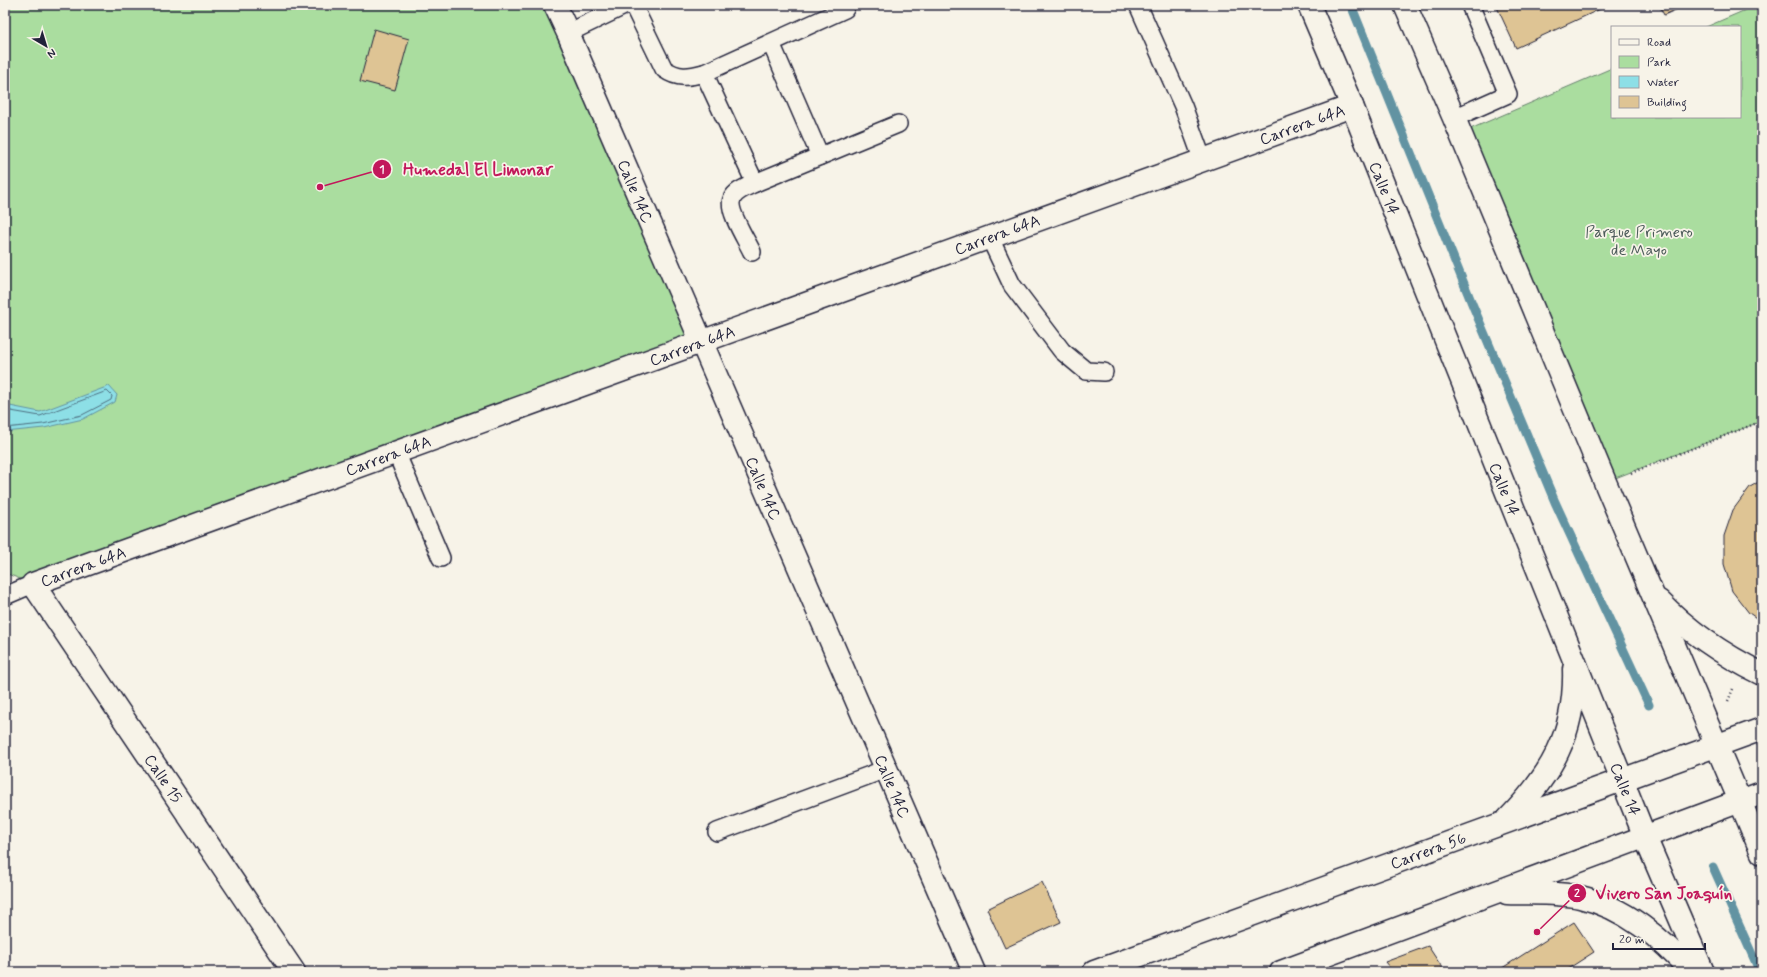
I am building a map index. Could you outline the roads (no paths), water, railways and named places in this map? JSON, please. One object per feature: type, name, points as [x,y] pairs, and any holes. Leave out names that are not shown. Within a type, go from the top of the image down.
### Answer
[{"type":"street","name":"Calle 14C","points":[[555,5],[974,972]]},
{"type":"street","name":"Calle 14","points":[[1309,5],[1352,106],[1645,837],[1703,972]]},
{"type":"street","points":[[1405,5],[1454,118],[1651,593],[1762,853]]},
{"type":"street","name":"Carrera 64A","points":[[33,584],[701,342],[988,236],[1203,161],[1352,106]]},
{"type":"street","name":"Calle 15","points":[[33,584],[294,972]]},
{"type":"street","points":[[1651,593],[1671,614],[1716,649],[1762,674]]},
{"type":"street","points":[[1504,823],[1536,789],[1549,770],[1558,751],[1567,728],[1572,705],[1574,682],[1573,660]]},
{"type":"street","name":"Carrera 56","points":[[1094,972],[1762,728]]},
{"type":"street","points":[[1281,972],[1762,793]]},
{"type":"street","points":[[1494,893],[1550,894],[1581,897],[1611,908],[1643,927],[1671,949],[1691,972]]},
{"type":"lane","points":[[568,33],[626,5]]},
{"type":"lane","points":[[633,5],[664,69],[671,74],[686,78],[704,73],[845,9]]},
{"type":"lane","points":[[1138,5],[1183,106],[1203,161]]},
{"type":"lane","points":[[1454,118],[1508,94],[1470,5]]},
{"type":"lane","points":[[771,43],[820,156]]},
{"type":"lane","points":[[704,73],[755,182]]},
{"type":"lane","points":[[752,252],[732,212],[731,203],[735,195],[755,182],[898,124]]},
{"type":"lane","points":[[988,236],[1012,285],[1062,351],[1086,371],[1104,372]]},
{"type":"lane","points":[[396,452],[441,558]]},
{"type":"lane","points":[[5,596],[33,584]]},
{"type":"lane","points":[[717,832],[886,769]]},
{"type":"water","points":[[109,386],[117,395],[115,402],[83,419],[44,428],[5,432],[5,405],[40,412]]},
{"type":"waterway","points":[[1351,5],[1473,306],[1555,502],[1649,705]]},
{"type":"waterway","points":[[1713,867],[1760,972]]},
{"type":"place","name":"Humedal El Limonar","points":[[320,187]]},
{"type":"place","name":"Vivero San Joaquín","points":[[1537,932]]},
{"type":"park label","name":"Parque Primero de Mayo","points":[[1639,240]]}]
